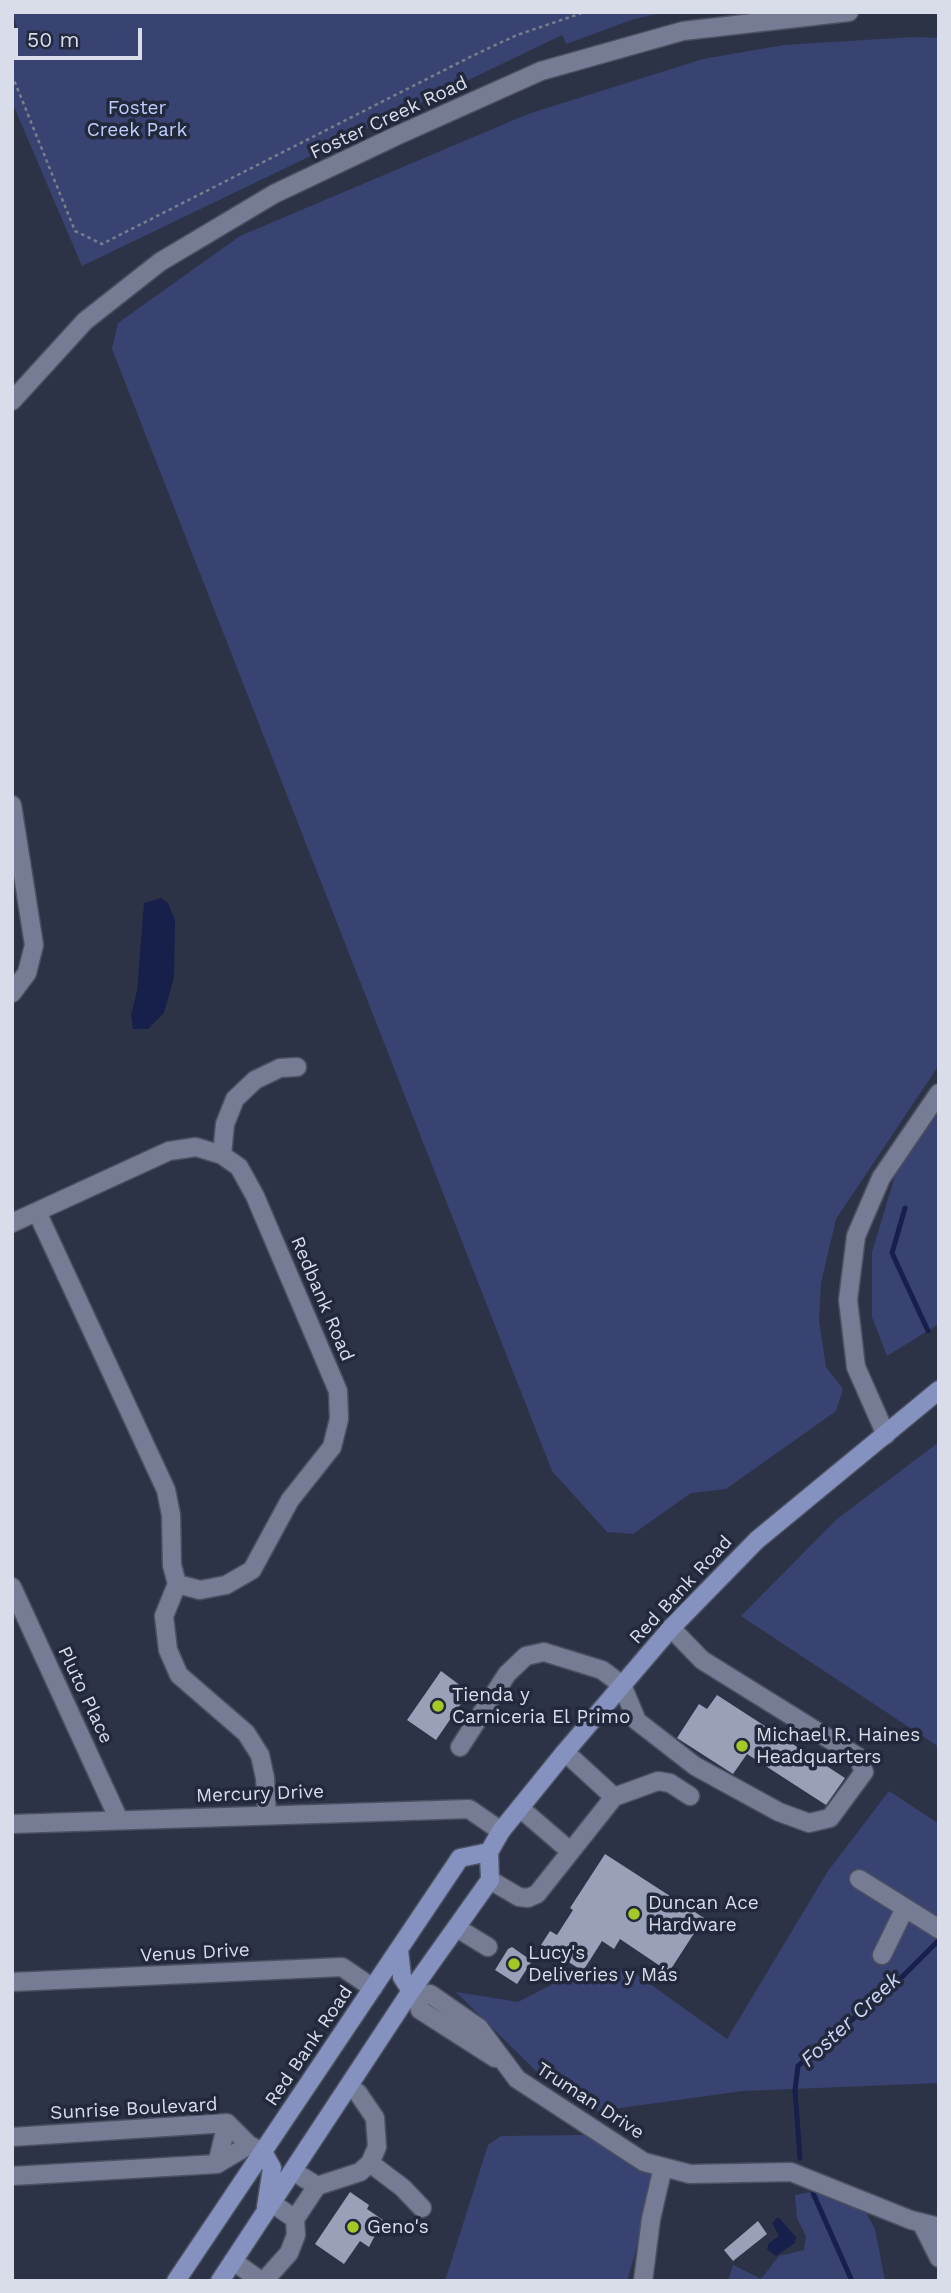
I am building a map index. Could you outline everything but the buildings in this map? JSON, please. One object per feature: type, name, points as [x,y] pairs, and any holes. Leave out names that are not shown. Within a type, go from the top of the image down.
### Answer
[{"type":"main road","name":"Red Bank Road","points":[[489,1880],[489,1852],[501,1831],[670,1628],[757,1540],[939,1390]]},
{"type":"main road","name":"Red Bank Road","points":[[176,2281],[256,2148],[373,1988],[460,1858],[489,1852]]},
{"type":"main road","points":[[220,2281],[489,1880]]},
{"type":"main road","points":[[399,1950],[402,1977],[414,1993]]},
{"type":"main road","points":[[256,2148],[272,2168],[268,2208]]},
{"type":"street","name":"Foster Creek Road","points":[[12,401],[85,321],[160,262],[274,194],[541,71],[683,32],[849,12]]},
{"type":"street","points":[[12,806],[34,945],[27,973],[12,993]]},
{"type":"street","points":[[12,1223],[169,1151],[196,1147],[222,1155],[225,1124],[235,1100],[255,1080],[280,1068],[297,1067]]},
{"type":"street","points":[[886,1435],[856,1367],[848,1300],[856,1236],[881,1178],[939,1093]]},
{"type":"street","name":"Redbank Road","points":[[177,1584],[200,1590],[226,1585],[252,1570],[290,1500],[332,1447],[339,1419],[334,1381],[255,1196],[239,1167],[222,1155]]},
{"type":"street","points":[[37,1212],[166,1490],[171,1515],[172,1565],[177,1584],[164,1616],[168,1650],[179,1675],[246,1733],[260,1755],[265,1778],[267,1815]]},
{"type":"street","name":"Pluto Place","points":[[12,1587],[119,1820]]},
{"type":"street","points":[[460,1747],[507,1674],[526,1656],[544,1651],[602,1670],[622,1685],[637,1721],[695,1766],[779,1812],[809,1823],[830,1818],[864,1772],[858,1757],[702,1660],[670,1628]]},
{"type":"street","points":[[565,1752],[614,1797]]},
{"type":"street","points":[[489,1880],[519,1897],[528,1898],[537,1894],[614,1797],[658,1781],[670,1783],[690,1796]]},
{"type":"street","points":[[520,1808],[570,1851]]},
{"type":"street","name":"Mercury Drive","points":[[12,1824],[469,1809],[501,1831]]},
{"type":"street","points":[[859,1879],[939,1929]]},
{"type":"street","points":[[882,1955],[905,1908]]},
{"type":"street","points":[[457,1928],[488,1947]]},
{"type":"street","name":"Venus Drive","points":[[12,1982],[342,1967],[373,1988]]},
{"type":"street","name":"Truman Drive","points":[[414,1993],[421,2010],[507,2065],[517,2079],[644,2162],[690,2174],[791,2172],[930,2226]]},
{"type":"street","points":[[233,2261],[263,2281],[289,2253],[296,2235],[295,2219],[317,2186],[360,2172],[370,2163],[377,2147],[375,2119],[363,2099],[348,2087]]},
{"type":"street","points":[[217,2164],[227,2123]]},
{"type":"street","name":"Sunrise Boulevard","points":[[12,2137],[227,2123],[256,2148]]},
{"type":"street","points":[[12,2176],[217,2164],[256,2148]]},
{"type":"street","points":[[370,2163],[404,2188],[422,2208]]},
{"type":"street","points":[[643,2281],[651,2219],[663,2167]]},
{"type":"street","points":[[293,2171],[317,2186]]},
{"type":"street","points":[[268,2208],[295,2219]]},
{"type":"street","points":[[930,2226],[939,2258]]},
{"type":"path","points":[[12,75],[75,231],[102,244],[474,55],[584,12]]},
{"type":"green space","name":"Foster Creek Park","points":[[13,12],[666,12],[634,19],[566,44],[562,35],[82,266],[12,102],[12,31],[17,28]]},
{"type":"green space","points":[[913,37],[939,38],[939,1065],[836,1219],[821,1283],[819,1321],[826,1367],[843,1389],[836,1411],[726,1489],[691,1493],[633,1534],[607,1532],[552,1471],[112,349],[118,323],[240,236],[528,114],[703,59],[784,45]]},
{"type":"green space","points":[[939,1111],[939,1324],[887,1356],[872,1317],[872,1252],[895,1176]]},
{"type":"green space","points":[[939,1442],[939,1747],[741,1616],[837,1519]]},
{"type":"green space","points":[[889,1791],[939,1824],[939,2083],[743,2091],[598,2111],[539,2074],[456,1992],[518,2002],[557,1982],[629,1969],[727,2039],[828,1871]]},
{"type":"green space","points":[[585,2135],[653,2171],[647,2212],[627,2281],[445,2281],[488,2145],[501,2136]]},
{"type":"green space","points":[[821,2190],[864,2209],[875,2229],[885,2281],[728,2281],[733,2265],[761,2279],[779,2256],[804,2250],[806,2236],[797,2218],[795,2195]]},
{"type":"shaded area","points":[[161,898],[168,903],[175,920],[174,977],[164,1013],[148,1029],[133,1029],[131,1015],[137,991],[144,903]]},
{"type":"shaded area","points":[[778,2217],[796,2237],[795,2243],[776,2256],[767,2249],[769,2243],[779,2236],[772,2223]]},
{"type":"waterway","points":[[905,1208],[892,1253],[928,1331]]},
{"type":"waterway","name":"Foster Creek","points":[[800,2158],[795,2090],[798,2066],[904,1975],[939,1940]]},
{"type":"waterway","name":"Foster Creek","points":[[813,2193],[852,2281]]},
{"type":"place","name":"Tienda y Carniceria El Primo","points":[[438,1706]]},
{"type":"place","name":"Michael R. Haines Headquarters","points":[[742,1746]]},
{"type":"place","name":"Duncan Ace Hardware","points":[[634,1914]]},
{"type":"place","name":"Lucy's Deliveries y Más","points":[[514,1964]]},
{"type":"place","name":"Geno's","points":[[353,2227]]}]
